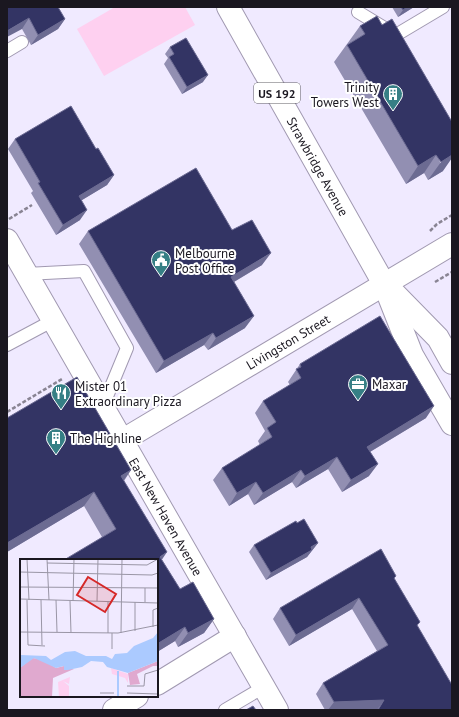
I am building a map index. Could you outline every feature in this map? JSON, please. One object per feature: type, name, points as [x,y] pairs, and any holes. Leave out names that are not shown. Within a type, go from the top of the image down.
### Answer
[{"type":"street","name":"Strawbridge Avenue","points":[[228,7],[384,284]]},
{"type":"street","name":"East New Haven Avenue","points":[[7,240],[277,710]]},
{"type":"street","name":"Livingston Street","points":[[123,440],[452,244]]},
{"type":"street","name":"US 192","points":[[384,284],[438,338],[452,363]]},
{"type":"street","name":"US 192","points":[[384,284],[412,355],[452,424]]},
{"type":"street","points":[[158,683],[235,636]]},
{"type":"street","points":[[114,710],[135,697]]},
{"type":"lane","points":[[396,35],[443,7]]},
{"type":"lane","points":[[358,12],[396,35],[404,48]]},
{"type":"lane","points":[[7,52],[22,42]]},
{"type":"lane","points":[[26,274],[84,271],[127,348],[103,406]]},
{"type":"lane","points":[[7,345],[54,320]]},
{"type":"lane","points":[[225,710],[264,687]]},
{"type":"path","points":[[7,220],[32,205]]},
{"type":"path","points":[[426,234],[437,224],[452,215]]},
{"type":"path","points":[[435,282],[452,272]]},
{"type":"path","points":[[7,412],[62,379]]},
{"type":"shaded area","points":[[115,7],[185,7],[195,25],[104,76],[77,29]]},
{"type":"building","points":[[7,7],[58,7],[65,19],[38,35],[29,18],[7,31]]},
{"type":"building","points":[[377,16],[382,25],[392,19],[452,122],[452,155],[441,162],[436,155],[418,166],[347,45],[365,34],[360,26]]},
{"type":"building","points":[[186,38],[208,75],[187,87],[169,57],[174,54],[170,47]]},
{"type":"building","points":[[71,106],[96,149],[98,148],[114,175],[79,196],[87,210],[63,225],[38,183],[40,182],[15,139]]},
{"type":"building","points":[[196,168],[232,230],[252,220],[271,253],[231,277],[254,316],[216,338],[213,333],[164,361],[88,231]]},
{"type":"building","points":[[380,316],[434,406],[367,447],[378,464],[351,480],[337,457],[305,476],[301,470],[263,493],[256,482],[237,493],[222,468],[272,437],[267,428],[276,422],[263,401],[301,378],[296,369],[301,367],[300,364]]},
{"type":"building","points":[[77,377],[131,470],[121,476],[167,552],[160,557],[180,589],[193,582],[214,619],[188,633],[185,627],[158,643],[158,559],[66,559],[116,529],[94,492],[7,543],[7,418]]},
{"type":"building","points":[[304,519],[318,543],[311,547],[312,550],[271,573],[254,545],[296,521],[297,523]]},
{"type":"building","points":[[381,549],[396,576],[394,578],[420,622],[417,625],[452,685],[452,710],[378,710],[384,700],[334,702],[323,683],[388,645],[359,598],[296,635],[280,608]]},
{"type":"building","points":[[253,706],[256,710],[246,710]]},
{"type":"place","name":"Trinity Towers West","points":[[393,111]]},
{"type":"place","name":"Melbourne Post Office","points":[[161,277]]},
{"type":"place","name":"Maxar","points":[[358,401]]},
{"type":"place","name":"Mister 01 Extraordinary Pizza","points":[[61,410]]},
{"type":"place","name":"The Highline","points":[[56,455]]}]
